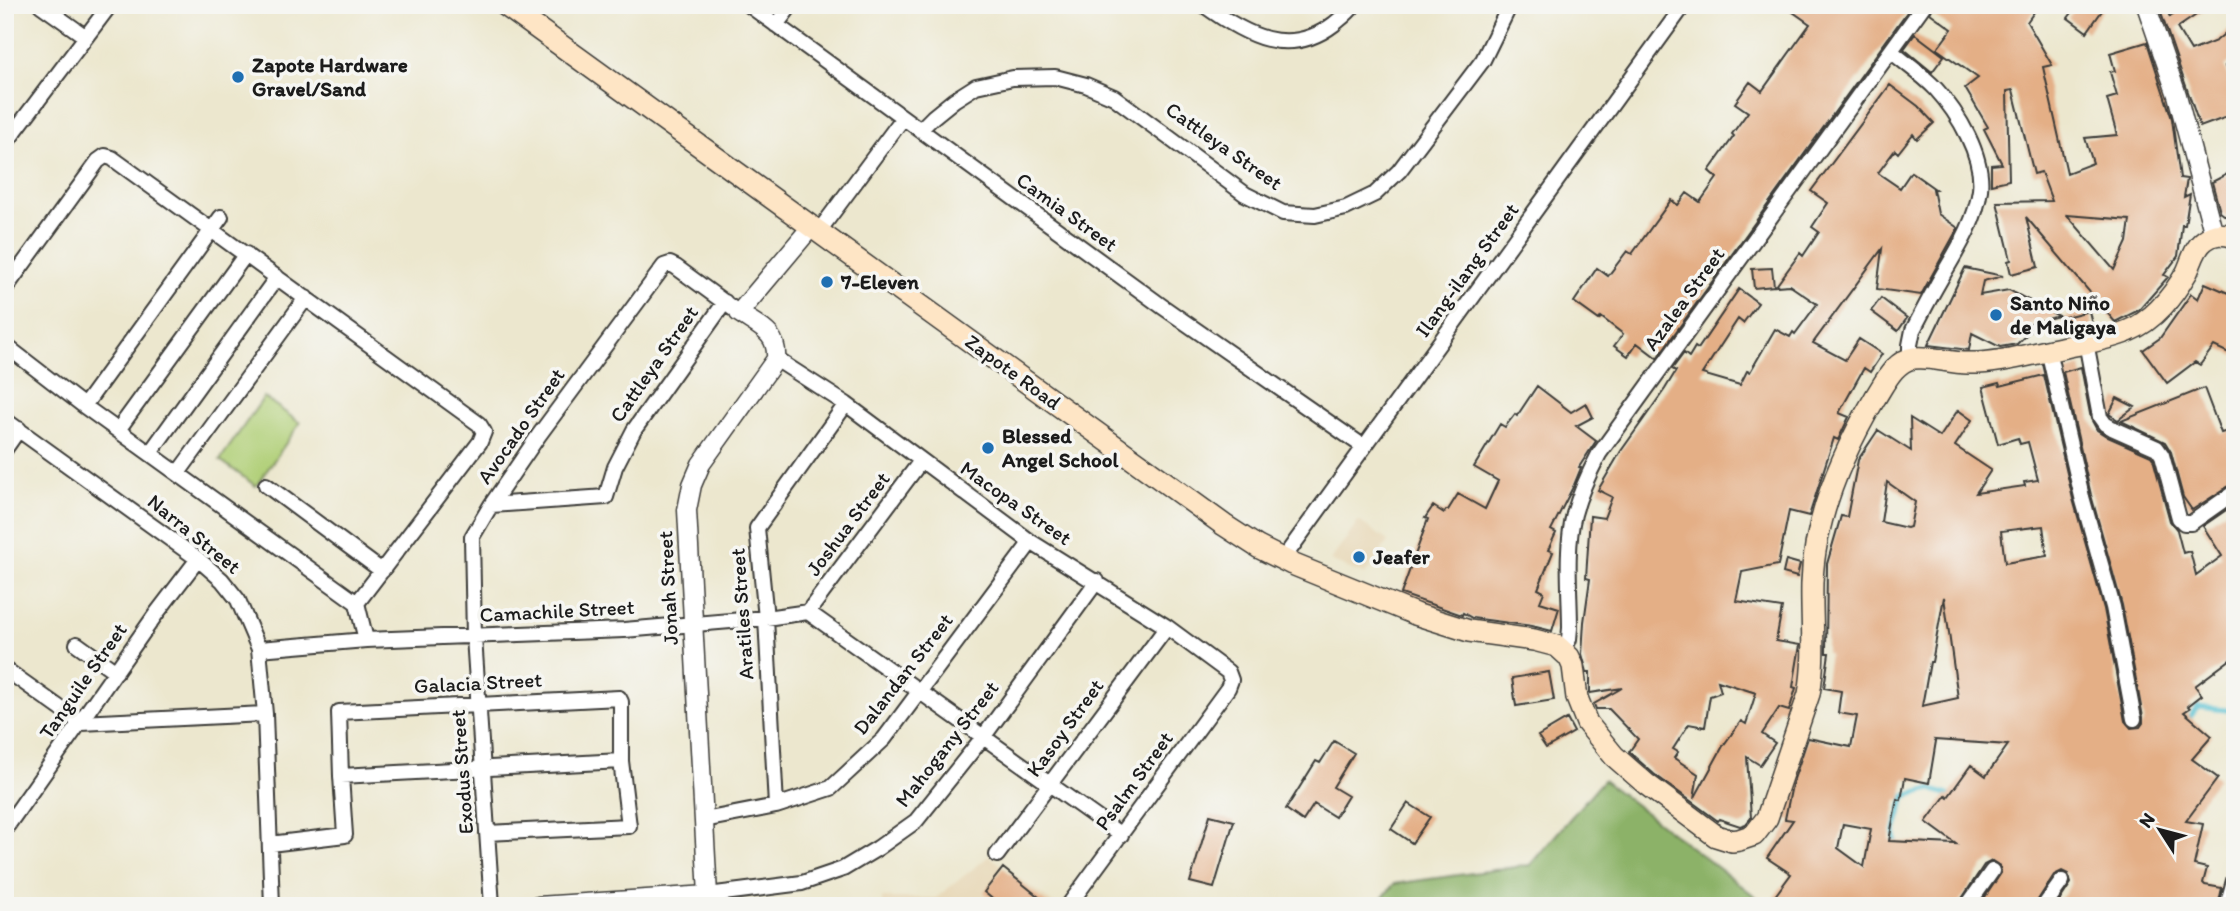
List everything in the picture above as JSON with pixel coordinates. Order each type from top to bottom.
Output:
[{"type":"main road","name":"Zapote Road","points":[[505,5],[1258,547],[1366,595],[1442,624],[1480,634],[1549,643],[1563,651]]},
{"type":"main road","points":[[1563,651],[1573,666],[1581,711],[1614,756],[1646,784],[1716,836],[1740,841],[1754,835],[1767,818],[1809,694],[1812,673],[1814,566],[1821,525],[1831,491],[1841,461],[1856,430],[1899,364],[1910,358],[1924,357],[1966,363],[1988,362],[2048,351],[2129,331],[2153,316],[2178,286],[2203,241],[2224,236]]},
{"type":"street","points":[[41,5],[86,37]]},
{"type":"street","points":[[6,142],[110,5]]},
{"type":"street","name":"Camia Street","points":[[749,5],[1163,307],[1364,447]]},
{"type":"street","points":[[776,24],[791,5]]},
{"type":"street","points":[[1204,5],[1248,32],[1278,42],[1301,41],[1321,34],[1354,5]]},
{"type":"street","name":"Cattleya Street","points":[[920,130],[954,100],[976,86],[1013,78],[1055,77],[1086,85],[1114,97],[1245,194],[1283,213],[1315,215],[1346,208],[1375,194],[1399,171],[1483,60],[1510,5]]},
{"type":"street","name":"Ilang-ilang Street","points":[[1283,559],[1684,5]]},
{"type":"street","name":"Azalea Street","points":[[1563,651],[1569,639],[1570,628],[1570,546],[1574,516],[1584,483],[1599,454],[1924,5]]},
{"type":"street","points":[[2146,5],[2224,236]]},
{"type":"street","points":[[1891,51],[1935,88],[1967,132],[1976,157],[1980,188],[1973,217],[1961,246],[1913,330],[1910,358]]},
{"type":"street","name":"Cattleya Street","points":[[491,505],[606,497],[615,467],[634,430],[732,307],[815,228],[903,118]]},
{"type":"street","points":[[5,289],[98,161],[105,156],[112,158],[480,424],[484,432],[480,442],[357,603]]},
{"type":"street","points":[[84,406],[221,217]]},
{"type":"street","points":[[118,430],[246,254]]},
{"type":"street","name":"Avocado Street","points":[[474,637],[472,537],[539,435],[664,266],[670,264],[732,307]]},
{"type":"street","points":[[150,453],[277,276]]},
{"type":"street","points":[[178,473],[306,298]]},
{"type":"street","points":[[732,307],[772,336],[777,349],[776,359]]},
{"type":"street","points":[[2086,342],[2100,417],[2105,424],[2157,448],[2162,454],[2179,518],[2184,523],[2191,523],[2235,492]]},
{"type":"street","points":[[5,345],[84,406],[357,603],[366,640]]},
{"type":"street","points":[[2048,351],[2082,497],[2113,607],[2134,719]]},
{"type":"street","name":"Macopa Street","points":[[776,359],[846,404],[1031,542],[1167,627],[1228,671],[1231,680]]},
{"type":"street","name":"Jonah Street","points":[[708,900],[687,510],[692,485],[701,464],[776,359]]},
{"type":"street","name":"Aratiles Street","points":[[776,806],[766,618],[757,528],[846,404]]},
{"type":"street","name":"Narra Street","points":[[5,420],[198,559],[222,580],[238,600],[259,649],[265,714],[272,906]]},
{"type":"street","points":[[5,449],[19,429]]},
{"type":"street","name":"Joshua Street","points":[[808,612],[921,461]]},
{"type":"street","points":[[266,485],[382,571]]},
{"type":"street","name":"Dalandan Street","points":[[704,820],[776,806],[831,788],[884,739],[1031,542]]},
{"type":"street","name":"Tanguile Street","points":[[5,828],[198,559]]},
{"type":"street","name":"Mahogany Street","points":[[708,900],[802,883],[843,869],[916,821],[984,736],[1097,581]]},
{"type":"street","points":[[808,612],[1121,835]]},
{"type":"street","name":"Camachile Street","points":[[259,649],[366,640],[474,637],[692,624],[808,612]]},
{"type":"street","name":"Kasoy Street","points":[[997,855],[1167,627]]},
{"type":"street","name":"Exodus Street","points":[[474,637],[492,906]]},
{"type":"street","points":[[77,644],[116,672]]},
{"type":"street","points":[[5,669],[80,723],[265,714]]},
{"type":"street","name":"Psalm Street","points":[[1068,906],[1199,729],[1231,680]]},
{"type":"street","name":"Galacia Street","points":[[341,776],[339,712],[479,704],[619,698],[621,761]]},
{"type":"street","points":[[270,844],[345,835],[341,776],[621,761],[629,826],[487,832]]},
{"type":"street","points":[[1967,906],[1992,872]]},
{"type":"street","points":[[2227,906],[2235,877]]},
{"type":"street","points":[[2044,906],[2062,881]]},
{"type":"street","points":[[538,906],[708,900]]},
{"type":"shaded area","points":[[1359,521],[1388,541],[1365,575],[1330,561]]},
{"type":"shaded area","points":[[989,856],[1057,906],[882,906],[882,898],[936,898]]},
{"type":"green space","points":[[264,397],[300,423],[256,486],[220,460]]},
{"type":"green space","points":[[1603,780],[1768,906],[1376,906],[1394,884],[1530,865]]},
{"type":"building","points":[[1783,5],[1912,5],[1657,358],[1637,343],[1628,356],[1614,346],[1623,334],[1601,317],[1599,320],[1574,302],[1597,268],[1608,276],[1627,251],[1632,254],[1671,200],[1678,205],[1687,193],[1700,202],[1717,178],[1709,171],[1748,112],[1735,103],[1750,82],[1762,91],[1810,24]]},
{"type":"building","points":[[1934,5],[1970,5],[1981,13],[1987,5],[2039,5],[2027,22],[2052,65],[2043,67],[2067,173],[2093,163],[2085,138],[2117,135],[2107,99],[2117,96],[2110,72],[2115,71],[2110,53],[2147,42],[2172,119],[2180,178],[2187,179],[2184,197],[2190,194],[2178,256],[2164,275],[2168,277],[2139,310],[2115,322],[2026,217],[2038,267],[2011,274],[2008,261],[2011,260],[1997,202],[2052,201],[2041,172],[2034,174],[2013,90],[2007,91],[2009,180],[1991,184],[1991,165],[2002,164],[1984,129],[1988,127],[1965,88],[1978,78],[1937,49],[1952,29],[1930,13]],"holes":[[[2067,215],[2130,220],[2127,242],[2114,270]]]},
{"type":"building","points":[[2078,5],[2106,5],[2087,32],[2068,18]]},
{"type":"building","points":[[2168,5],[2211,5],[2177,28],[2191,51],[2216,41],[2235,25],[2235,58],[2225,66],[2235,94],[2235,114],[2200,127],[2161,13],[2167,11],[2170,17],[2174,14]]},
{"type":"building","points":[[1915,34],[1944,56],[1932,72],[1904,49]]},
{"type":"building","points":[[1890,85],[1918,106],[1934,123],[1917,139],[1913,134],[1898,153],[1895,150],[1878,173],[1900,188],[1911,172],[1935,189],[1938,214],[1958,228],[1921,295],[1877,289],[1882,249],[1813,343],[1845,360],[1859,339],[1882,354],[1870,372],[1864,368],[1839,413],[1849,417],[1838,440],[1834,438],[1809,516],[1789,511],[1778,565],[1742,572],[1736,601],[1782,608],[1776,641],[1800,645],[1793,687],[1796,688],[1789,711],[1779,708],[1762,734],[1775,743],[1760,765],[1747,757],[1751,818],[1740,826],[1719,819],[1718,821],[1654,774],[1629,752],[1638,739],[1609,709],[1596,709],[1594,704],[1622,688],[1590,693],[1590,672],[1587,672],[1582,654],[1590,579],[1586,578],[1590,516],[1604,518],[1612,497],[1598,490],[1621,451],[1676,371],[1672,369],[1684,353],[1689,357],[1695,347],[1698,349],[1739,289],[1758,303],[1743,323],[1738,319],[1702,374],[1740,385],[1775,329],[1790,337],[1817,304],[1789,285],[1776,286],[1800,253],[1803,256],[1819,232],[1812,227],[1828,203],[1811,191]],"holes":[[[1718,681],[1756,693],[1746,724],[1741,721],[1723,746],[1694,799],[1698,774],[1674,758],[1678,752],[1673,749],[1689,724],[1705,727],[1710,696],[1721,692]]]},
{"type":"building","points":[[2235,170],[2235,223],[2220,212],[2212,182]]},
{"type":"building","points":[[1772,268],[1774,286],[1754,288],[1752,269]]},
{"type":"building","points":[[1965,268],[2003,276],[1983,281],[1980,295],[2009,290],[2059,316],[2031,323],[2029,332],[2017,344],[2000,347],[1972,333],[1969,350],[1928,345]]},
{"type":"building","points":[[2205,283],[2235,296],[2235,356],[2214,346],[2200,365],[2195,362],[2167,383],[2143,350],[2160,338],[2191,294],[2198,299]]},
{"type":"building","points":[[1881,298],[1907,318],[1898,331],[1871,311]]},
{"type":"building","points":[[2089,311],[2093,328],[2069,333],[2065,317]]},
{"type":"building","points":[[2081,367],[2091,419],[2097,430],[2153,459],[2170,521],[2177,530],[2183,553],[2190,551],[2196,575],[2222,556],[2203,526],[2235,504],[2235,656],[2195,686],[2202,695],[2184,712],[2212,736],[2192,759],[2218,778],[2186,821],[2203,824],[2194,865],[2207,868],[2203,883],[2205,885],[2222,888],[2218,906],[2056,906],[2071,883],[2068,874],[2062,871],[2054,875],[2034,906],[1979,906],[2001,873],[2000,866],[1992,861],[1984,865],[1957,906],[1780,906],[1772,900],[1791,874],[1767,858],[1793,820],[1785,819],[1792,785],[1808,738],[1851,747],[1857,716],[1838,713],[1841,691],[1824,688],[1829,653],[1826,653],[1827,564],[1841,516],[1847,517],[1858,460],[1878,430],[1911,451],[1910,418],[1940,437],[1958,410],[1972,420],[1955,446],[1991,470],[1976,493],[2025,486],[2024,482],[2038,480],[2028,442],[2020,444],[2018,438],[1998,444],[1983,387],[1999,383],[2000,386],[2044,375],[2073,499],[2104,609],[2125,721],[2131,728],[2140,727],[2143,723],[2122,605],[2091,495],[2063,372]],"holes":[[[1887,482],[1915,502],[1910,527],[1881,522]],[[2043,526],[2047,556],[2005,563],[2001,531]],[[1944,597],[1958,698],[1922,706]],[[1935,740],[2008,745],[1986,776],[1971,765],[1926,822],[1956,844],[1889,841],[1897,799],[1901,800],[1905,778],[1929,783]],[[1843,824],[1871,829],[1864,867],[1838,848]]]},
{"type":"building","points":[[1537,386],[1571,412],[1586,403],[1593,417],[1576,426],[1596,441],[1579,467],[1581,468],[1574,485],[1551,530],[1556,533],[1548,550],[1553,552],[1538,589],[1544,592],[1540,602],[1559,608],[1552,631],[1472,618],[1401,594],[1428,519],[1425,518],[1433,506],[1444,513],[1458,494],[1485,509],[1498,481],[1474,467],[1500,424],[1505,427],[1515,414],[1517,416]]},
{"type":"building","points":[[2204,388],[2221,433],[2235,429],[2235,482],[2192,510],[2183,497],[2171,452],[2165,442],[2121,421]]},
{"type":"building","points":[[2117,398],[2135,407],[2118,420],[2109,414]]},
{"type":"building","points":[[1786,560],[1800,564],[1797,577],[1783,573]]},
{"type":"building","points":[[1549,672],[1554,700],[1516,706],[1512,678]]},
{"type":"building","points":[[1567,719],[1574,732],[1546,748],[1538,736]]},
{"type":"building","points":[[1334,741],[1354,753],[1333,787],[1348,796],[1335,817],[1314,804],[1303,821],[1286,809],[1316,761],[1320,763]]},
{"type":"building","points":[[1408,803],[1430,817],[1412,843],[1391,829]]},
{"type":"building","points":[[1210,815],[1234,821],[1214,888],[1190,882]]},
{"type":"building","points":[[1003,868],[1050,906],[1001,906],[984,892]]},
{"type":"waterway","points":[[2186,722],[2198,707],[2235,711]]},
{"type":"waterway","points":[[1896,846],[1895,831],[1905,796],[1931,789],[1954,797]]},
{"type":"place","name":"Zapote Hardware Gravel/Sand","points":[[238,77]]},
{"type":"place","name":"7-Eleven","points":[[827,282]]},
{"type":"place","name":"Santo Niño de Maligaya","points":[[1996,315]]},
{"type":"place","name":"Blessed Angel School","points":[[988,448]]},
{"type":"place","name":"Jeafer","points":[[1359,557]]}]
